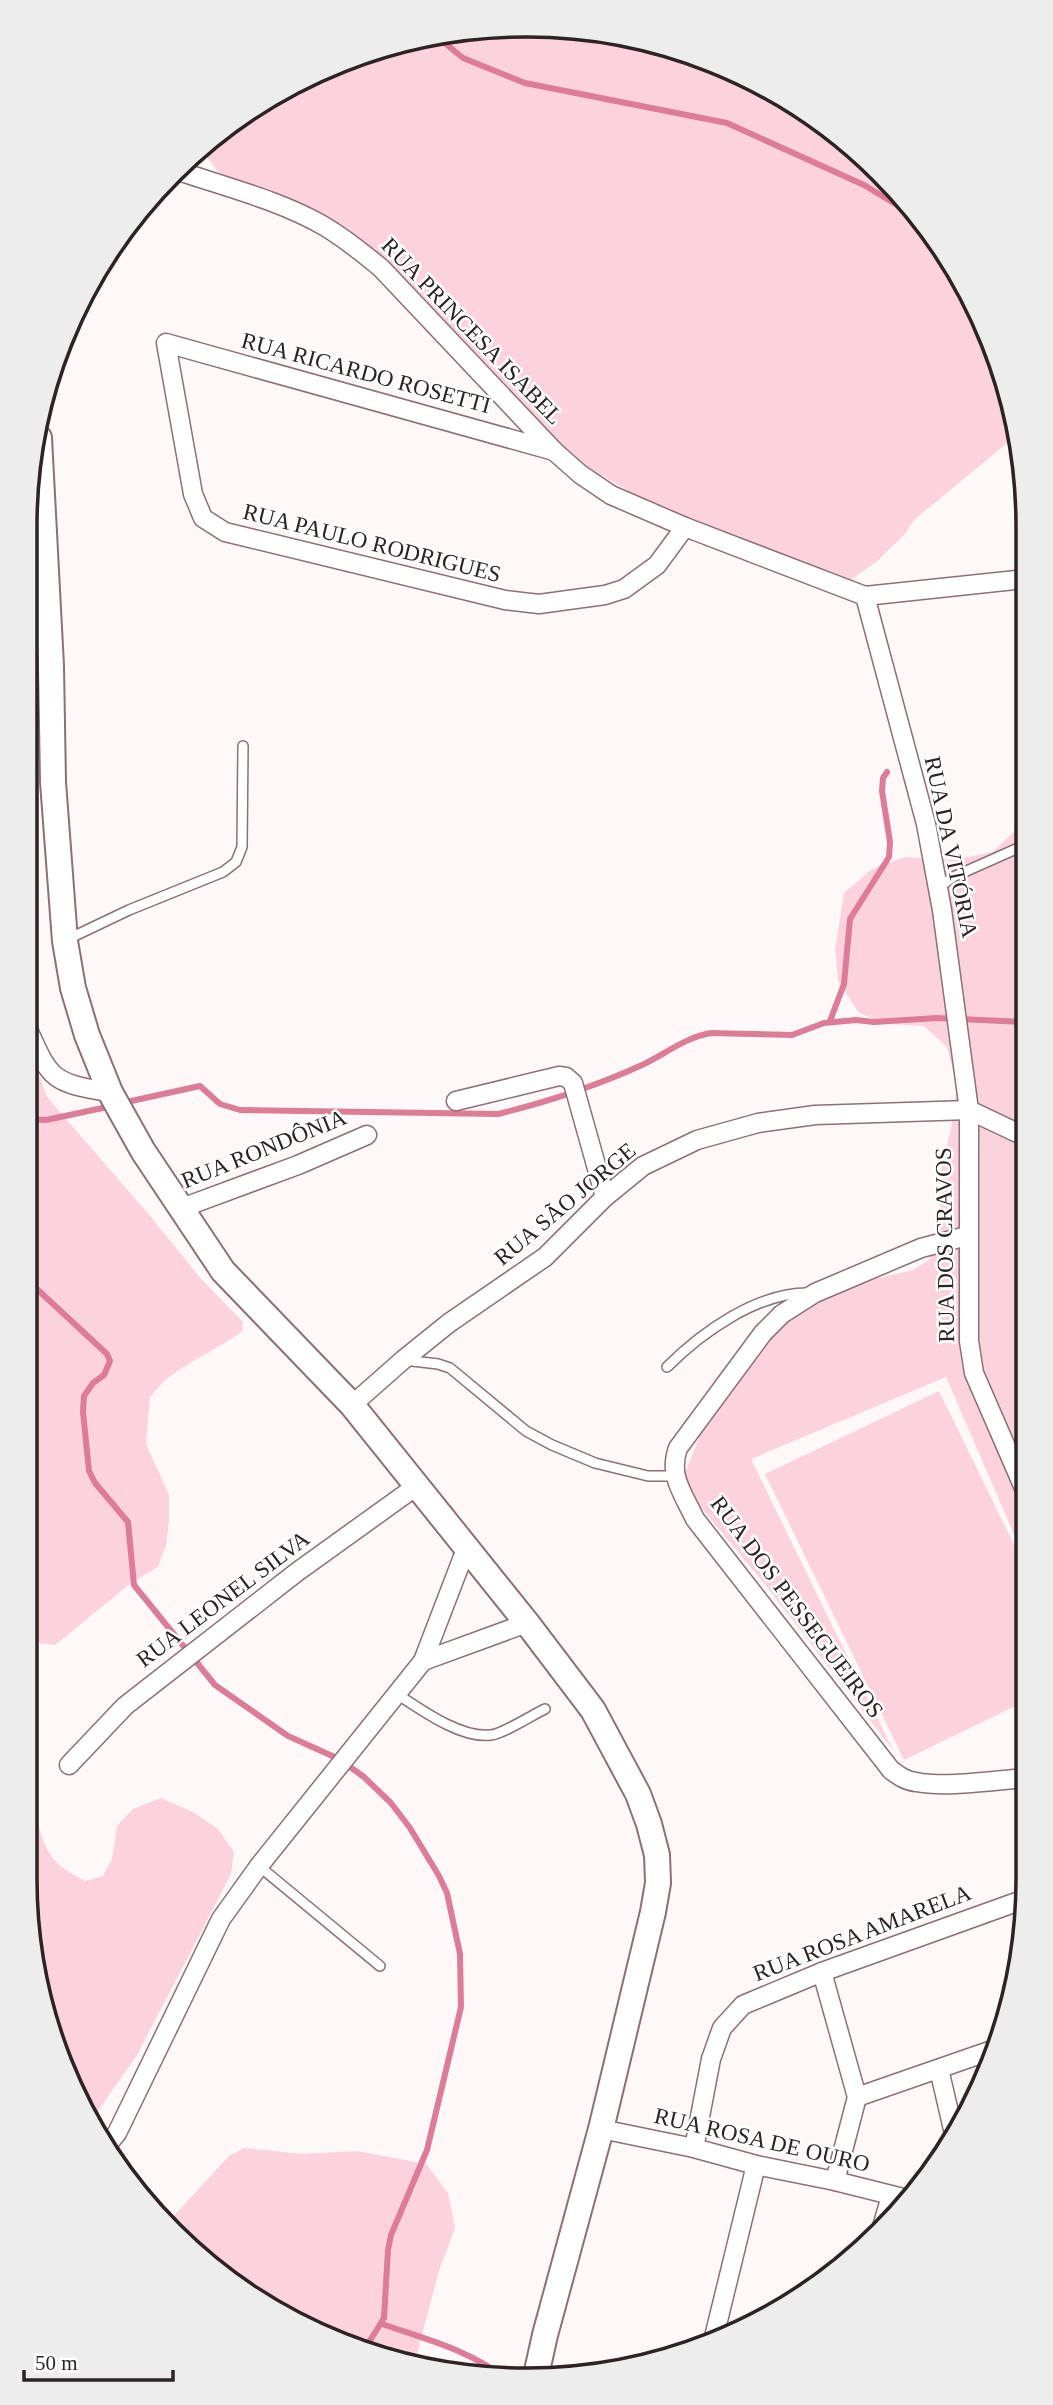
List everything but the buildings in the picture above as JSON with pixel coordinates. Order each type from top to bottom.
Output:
[{"type":"main road","points":[[41,468],[51,666],[53,782],[65,941],[73,988],[86,1035],[110,1092],[179,1209],[223,1271],[352,1405],[418,1485],[593,1710],[638,1794],[657,1855],[658,1883],[653,1912],[601,2129],[538,2368]]},
{"type":"street","name":"RUA PRINCESA ISABEL","points":[[187,174],[279,205],[323,225],[354,246],[381,268],[554,451],[580,474],[611,495],[685,527],[865,596]]},
{"type":"street","name":"RUA RICARDO ROSETTI","points":[[166,343],[554,451]]},
{"type":"street","name":"RUA PAULO RODRIGUES","points":[[166,343],[193,494],[203,518],[226,532],[505,600],[539,604],[605,595],[624,589],[657,565],[685,527]]},
{"type":"street","points":[[865,596],[1016,580]]},
{"type":"street","name":"RUA DA VITÓRIA","points":[[865,596],[926,824],[938,888],[969,1110]]},
{"type":"street","points":[[37,1050],[45,1067],[57,1078],[75,1087],[110,1092]]},
{"type":"street","points":[[456,1101],[559,1076],[566,1077],[573,1083],[605,1197]]},
{"type":"street","points":[[969,1110],[1016,1132]]},
{"type":"street","name":"RUA SÃO JORGE","points":[[352,1405],[449,1323],[545,1257],[605,1197],[643,1166],[697,1140],[758,1124],[815,1115],[969,1110]]},
{"type":"street","name":"RUA DOS CRAVOS","points":[[969,1110],[969,1341],[974,1373],[1016,1470]]},
{"type":"street","name":"RUA RONDÔNIA","points":[[179,1209],[298,1165],[367,1135]]},
{"type":"street","points":[[674,1476],[673,1462],[678,1448],[763,1333],[782,1314],[815,1293],[921,1248],[967,1236]]},
{"type":"street","name":"RUA DOS PESSEGUEIROS","points":[[674,1476],[695,1519],[891,1770],[902,1778],[934,1784],[1016,1779]]},
{"type":"street","name":"RUA LEONEL SILVA","points":[[69,1765],[125,1706],[297,1572],[418,1485]]},
{"type":"street","points":[[112,2139],[221,1919],[259,1866],[423,1661],[466,1549]]},
{"type":"street","points":[[423,1661],[527,1623]]},
{"type":"street","name":"RUA ROSA AMARELA","points":[[694,2148],[711,2059],[722,2028],[743,2005],[822,1972],[1015,1903]]},
{"type":"street","points":[[822,1972],[857,2097],[835,2181]]},
{"type":"street","points":[[857,2097],[984,2053]]},
{"type":"street","points":[[939,2069],[951,2122]]},
{"type":"street","name":"RUA ROSA DE OURO","points":[[601,2129],[694,2148],[898,2197]]},
{"type":"street","points":[[716,2330],[756,2165]]},
{"type":"street","points":[[887,2210],[891,2196]]},
{"type":"lane","points":[[65,941],[129,910],[223,872],[236,862],[242,847],[243,746]]},
{"type":"lane","points":[[938,888],[953,877],[1016,849]]},
{"type":"lane","points":[[667,1367],[695,1341],[729,1318],[797,1293],[815,1293]]},
{"type":"lane","points":[[402,1360],[450,1368],[526,1431],[552,1445],[595,1463],[648,1476],[674,1476]]},
{"type":"lane","points":[[397,1694],[458,1730],[474,1734],[492,1735],[545,1709]]},
{"type":"lane","points":[[259,1866],[380,1966]]},
{"type":"shaded area","points":[[494,38],[559,38],[622,46],[684,63],[743,87],[799,119],[849,158],[895,204],[934,254],[966,310],[990,369],[1009,442],[915,519],[904,535],[876,562],[852,579],[820,578],[659,509],[586,466],[555,439],[381,257],[344,226],[222,177],[207,157],[254,119],[310,87],[369,63],[431,46]]},
{"type":"shaded area","points":[[1016,830],[1016,1539],[946,1377],[751,1459],[893,1750],[767,1587],[690,1494],[685,1473],[701,1433],[725,1393],[774,1334],[803,1308],[865,1281],[913,1270],[929,1260],[939,1220],[942,1167],[957,1086],[947,1047],[924,1026],[888,1024],[859,1013],[838,981],[835,950],[844,893],[872,869],[905,857],[953,860],[992,852]]},
{"type":"shaded area","points":[[37,1070],[47,1097],[201,1279],[243,1322],[242,1331],[236,1336],[180,1369],[164,1381],[150,1397],[146,1444],[169,1495],[166,1545],[158,1567],[131,1583],[55,1645],[37,1643]]},
{"type":"shaded area","points":[[939,1391],[1016,1548],[1016,1706],[904,1760],[765,1474]]},
{"type":"shaded area","points":[[161,1798],[193,1812],[218,1829],[234,1852],[231,1874],[137,2055],[97,2113],[63,2036],[46,1974],[38,1911],[37,1814],[40,1830],[51,1856],[61,1866],[85,1881],[103,1876],[112,1859],[117,1826],[133,1809]]},
{"type":"shaded area","points":[[244,2148],[303,2154],[357,2151],[426,2164],[448,2193],[455,2228],[439,2271],[416,2356],[339,2331],[282,2303],[228,2267],[180,2225],[173,2217],[230,2155]]},
{"type":"waterway","points":[[446,44],[463,58],[525,83],[727,123],[864,185],[895,204]]},
{"type":"waterway","points":[[830,1021],[844,984],[850,919],[889,857],[890,842],[882,791],[883,778],[887,772]]},
{"type":"waterway","points":[[122,1103],[200,1086],[220,1104],[240,1110],[498,1114],[607,1080],[684,1042],[711,1033],[792,1035],[824,1023],[856,1020],[874,1022],[937,1018],[1016,1022]]},
{"type":"waterway","points":[[37,1120],[112,1106]]},
{"type":"waterway","points":[[37,1289],[107,1354],[110,1361],[104,1375],[93,1383],[84,1396],[89,1471],[95,1483],[128,1522],[134,1585],[215,1685],[288,1736],[339,1759],[364,1777],[391,1803],[410,1828],[447,1893],[460,1954],[461,2007],[427,2150],[391,2235],[384,2318],[369,2342]]},
{"type":"waterway","points":[[382,2324],[431,2340],[488,2366]]}]
